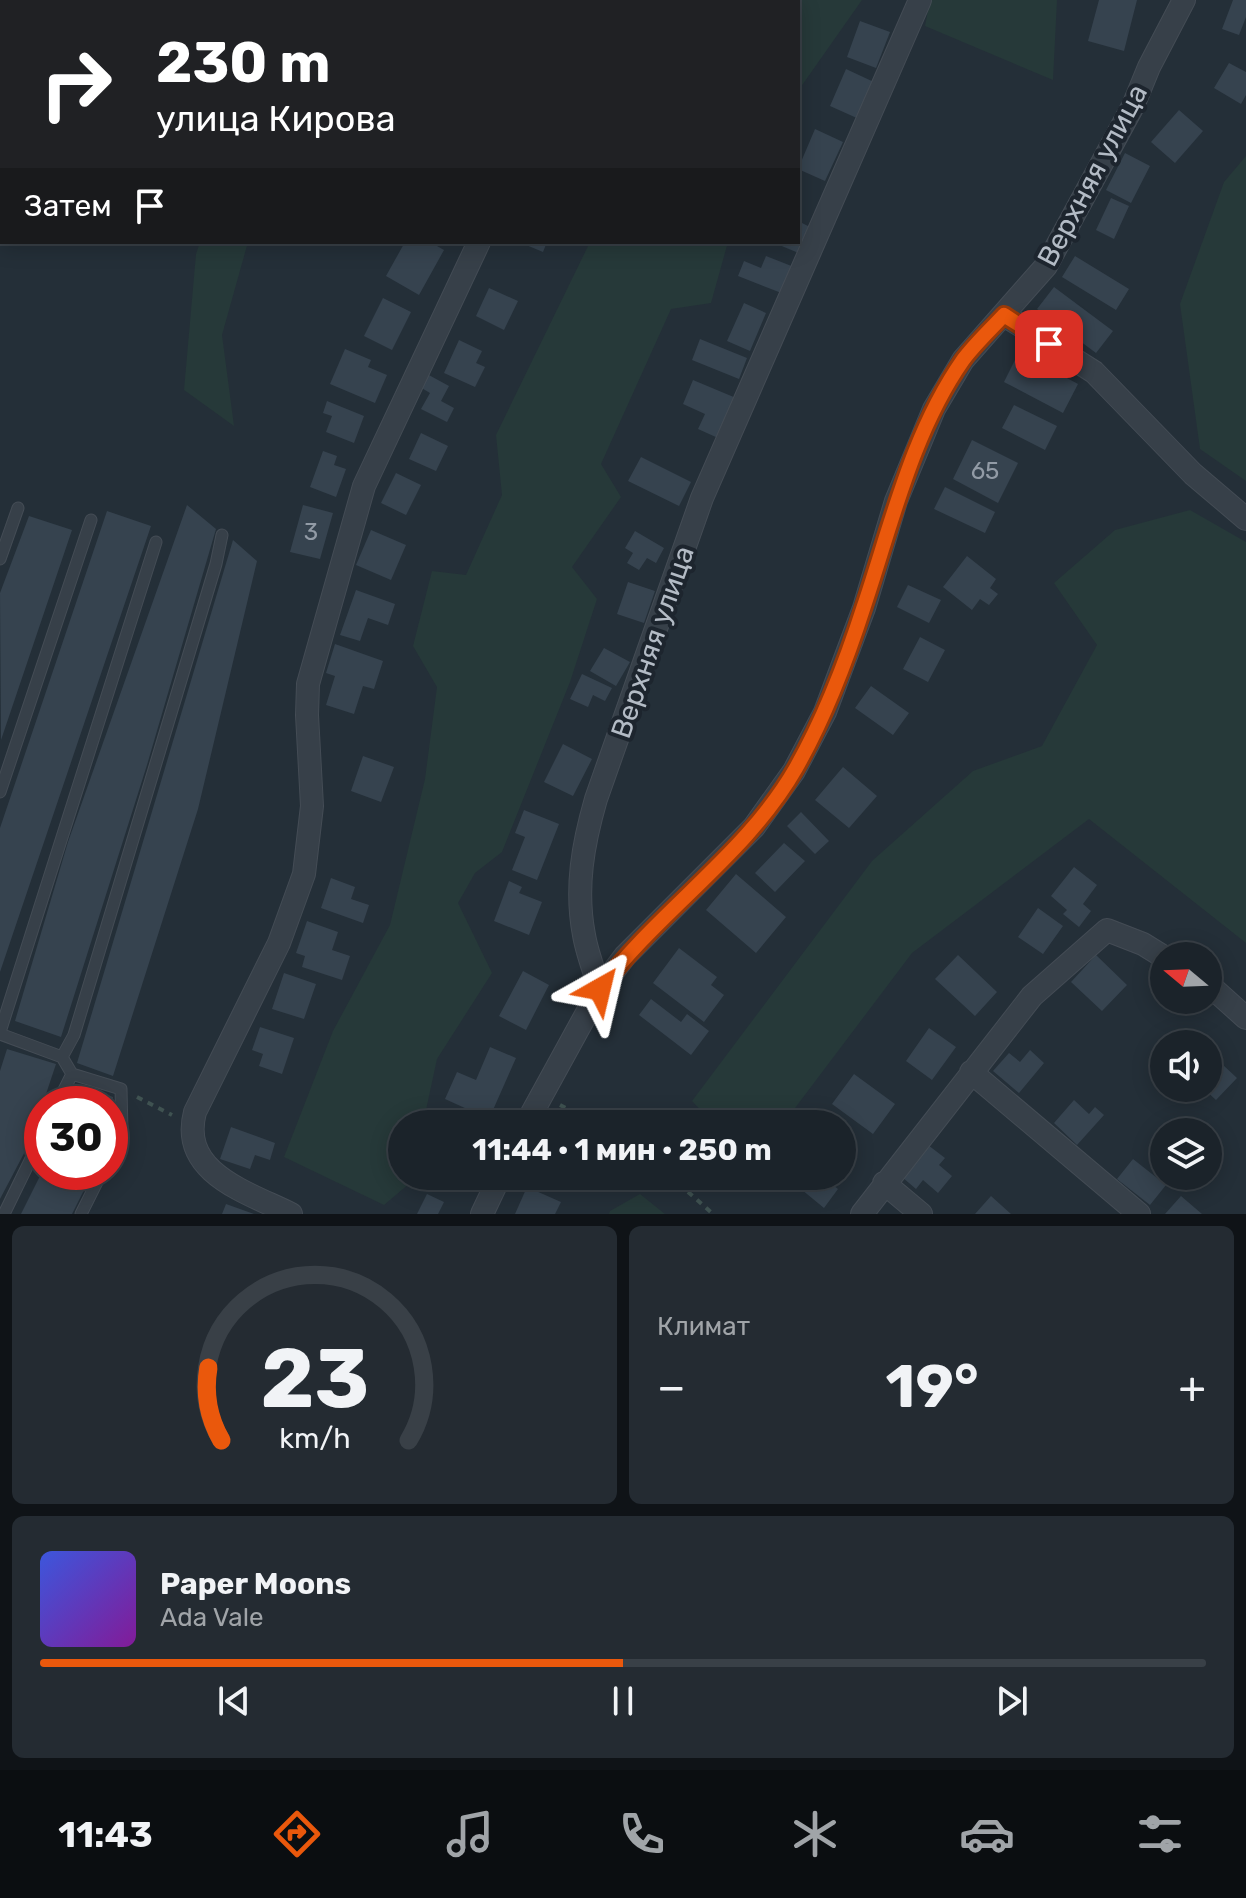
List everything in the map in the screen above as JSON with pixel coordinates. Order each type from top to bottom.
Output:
[{"type":"street","name":"Верхняя улица","points":[[600,989],[584,936],[580,904],[580,872],[596,799],[702,498],[920,0]]},
{"type":"street","name":"Верхняя улица","points":[[533,1110],[600,989],[625,956],[754,827],[794,771],[825,712],[864,608],[896,501],[934,409],[963,360],[1046,266],[1133,106],[1149,67],[1184,0]]},
{"type":"street","points":[[291,1214],[218,1177],[199,1158],[192,1141],[191,1125],[279,943],[304,874],[312,806],[308,684],[364,486],[478,244]]},
{"type":"street","points":[[1004,315],[1094,372],[1193,474],[1246,519]]},
{"type":"street","points":[[862,1214],[1032,996],[1107,930],[1150,948]]},
{"type":"street","points":[[1222,997],[1246,1018]]},
{"type":"street","points":[[971,1072],[1139,1214]]},
{"type":"street","points":[[884,1183],[921,1214]]},
{"type":"street","points":[[482,1214],[493,1190]]},
{"type":"lane","points":[[0,559],[18,508]]},
{"type":"lane","points":[[0,792],[91,520]]},
{"type":"lane","points":[[62,1057],[74,1035],[222,535]]},
{"type":"lane","points":[[111,1086],[72,1074],[62,1057],[0,1033],[156,542]]},
{"type":"lane","points":[[66,1086],[72,1074]]},
{"type":"lane","points":[[4,1214],[24,1173]]},
{"type":"lane","points":[[81,1214],[93,1190]]},
{"type":"path","points":[[128,1093],[191,1125]]},
{"type":"path","points":[[540,1094],[569,1110]]},
{"type":"path","points":[[686,1190],[713,1214]]},
{"type":"shaded area","points":[[800,0],[862,0],[800,88]]},
{"type":"shaded area","points":[[930,0],[1057,0],[1053,80],[925,26]]},
{"type":"shaded area","points":[[1246,156],[1246,481],[1200,449],[1180,304],[1224,182]]},
{"type":"shaded area","points":[[199,244],[247,244],[222,335],[234,426],[184,390]]},
{"type":"shaded area","points":[[589,244],[727,244],[711,303],[671,309],[601,464],[621,497],[572,567],[597,599],[570,682],[502,852],[475,873],[458,903],[492,973],[437,1059],[426,1110],[388,1110],[388,1190],[402,1190],[384,1205],[284,1157],[333,1031],[390,925],[425,779],[437,687],[413,646],[432,571],[466,575],[502,495],[496,435]]},
{"type":"shaded area","points":[[1190,510],[1246,542],[1246,943],[1089,819],[912,953],[794,1110],[701,1110],[692,1101],[872,861],[973,771],[1042,746],[1097,645],[1054,583],[1115,530]]},
{"type":"shaded area","points":[[640,1194],[665,1214],[609,1214],[610,1211]]},
{"type":"building","points":[[1099,0],[1137,0],[1124,51],[1088,41]]},
{"type":"building","points":[[1233,0],[1246,0],[1246,17],[1239,35],[1222,29]]},
{"type":"building","points":[[860,21],[890,32],[876,68],[847,57]]},
{"type":"building","points":[[1229,63],[1246,72],[1246,95],[1241,104],[1214,88]]},
{"type":"building","points":[[846,69],[876,83],[859,119],[830,106]]},
{"type":"building","points":[[1179,110],[1203,131],[1175,163],[1151,142]]},
{"type":"building","points":[[815,129],[843,142],[825,181],[800,170]]},
{"type":"building","points":[[1125,153],[1150,166],[1131,203],[1106,190]]},
{"type":"building","points":[[1111,198],[1129,206],[1114,239],[1096,230]]},
{"type":"building","points":[[800,222],[812,228],[801,254],[777,244],[800,244]]},
{"type":"building","points":[[404,244],[434,244],[444,250],[419,295],[386,276]]},
{"type":"building","points":[[524,244],[546,244],[543,252]]},
{"type":"building","points":[[766,256],[794,267],[784,294],[738,276],[744,261],[761,268]]},
{"type":"building","points":[[1075,256],[1129,289],[1116,310],[1062,277]]},
{"type":"building","points":[[1054,287],[1113,331],[1096,353],[1037,309]]},
{"type":"building","points":[[489,288],[518,301],[504,330],[476,316]]},
{"type":"building","points":[[383,298],[411,312],[392,350],[364,336]]},
{"type":"building","points":[[744,303],[766,313],[750,351],[727,341]]},
{"type":"building","points":[[700,339],[747,358],[739,379],[692,360]]},
{"type":"building","points":[[459,340],[482,351],[476,363],[485,367],[475,387],[444,373]]},
{"type":"building","points":[[345,349],[371,360],[368,367],[387,375],[375,403],[330,384]]},
{"type":"building","points":[[1019,352],[1078,384],[1063,413],[1004,382]]},
{"type":"building","points":[[427,374],[449,386],[441,401],[454,408],[447,422],[421,409],[430,393],[420,387]]},
{"type":"building","points":[[693,380],[736,398],[718,438],[698,429],[705,414],[683,404]]},
{"type":"building","points":[[327,401],[364,416],[354,443],[326,432],[332,416],[323,413]]},
{"type":"building","points":[[1014,405],[1057,426],[1045,450],[1002,428]]},
{"type":"building","points":[[421,433],[448,446],[436,471],[409,459]]},
{"type":"building","points":[[972,440],[1018,463],[998,503],[953,479]]},
{"type":"building","points":[[323,451],[337,456],[334,465],[346,469],[336,497],[310,487]]},
{"type":"building","points":[[641,457],[691,482],[679,506],[628,481]]},
{"type":"building","points":[[396,473],[421,485],[406,515],[381,503]]},
{"type":"building","points":[[945,487],[995,512],[985,533],[934,509]]},
{"type":"building","points":[[187,505],[216,529],[147,765],[61,1037],[15,1021],[68,842]]},
{"type":"building","points":[[303,505],[333,513],[320,559],[290,552]]},
{"type":"building","points":[[107,511],[151,526],[0,972],[0,828]]},
{"type":"building","points":[[29,516],[72,530],[1,740],[0,593]]},
{"type":"building","points":[[371,530],[406,545],[391,580],[356,565]]},
{"type":"building","points":[[635,531],[664,548],[656,563],[647,558],[639,570],[627,563],[633,553],[625,548]]},
{"type":"building","points":[[233,540],[257,561],[198,809],[113,1076],[77,1063]]},
{"type":"building","points":[[967,556],[996,579],[990,588],[998,594],[989,605],[980,599],[972,610],[943,587]]},
{"type":"building","points":[[628,582],[655,591],[644,623],[617,614]]},
{"type":"building","points":[[908,585],[941,600],[929,623],[897,607]]},
{"type":"building","points":[[356,590],[395,604],[388,625],[368,618],[360,641],[340,635]]},
{"type":"building","points":[[920,637],[945,650],[928,682],[903,669]]},
{"type":"building","points":[[335,644],[383,661],[374,689],[363,686],[354,714],[326,705],[335,676],[326,673]]},
{"type":"building","points":[[604,648],[630,662],[616,686],[590,671]]},
{"type":"building","points":[[582,674],[612,688],[605,701],[593,695],[588,707],[570,699]]},
{"type":"building","points":[[871,686],[909,713],[893,735],[855,708]]},
{"type":"building","points":[[563,744],[592,759],[573,796],[544,782]]},
{"type":"building","points":[[363,756],[394,767],[381,802],[351,791]]},
{"type":"building","points":[[843,767],[877,796],[849,828],[815,800]]},
{"type":"building","points":[[524,810],[559,824],[537,880],[512,870],[525,837],[515,833]]},
{"type":"building","points":[[801,812],[829,841],[815,854],[787,826]]},
{"type":"building","points":[[784,843],[805,861],[775,892],[755,873]]},
{"type":"building","points":[[1074,867],[1097,885],[1083,904],[1091,911],[1079,927],[1063,914],[1067,910],[1051,896]]},
{"type":"building","points":[[736,874],[786,917],[756,953],[706,910]]},
{"type":"building","points":[[331,878],[355,887],[351,899],[369,905],[363,923],[321,908]]},
{"type":"building","points":[[509,881],[522,887],[519,893],[542,902],[529,935],[494,921]]},
{"type":"building","points":[[1038,908],[1063,926],[1043,954],[1018,937]]},
{"type":"building","points":[[307,921],[338,932],[332,950],[350,956],[342,980],[302,967],[305,956],[296,953]]},
{"type":"building","points":[[679,948],[717,977],[711,985],[724,995],[704,1022],[653,983]]},
{"type":"building","points":[[958,955],[997,992],[975,1016],[935,979]]},
{"type":"building","points":[[1096,955],[1127,985],[1102,1011],[1071,982]]},
{"type":"building","points":[[523,971],[549,985],[526,1030],[499,1016]]},
{"type":"building","points":[[284,973],[316,984],[304,1019],[272,1009]]},
{"type":"building","points":[[651,999],[681,1022],[687,1014],[709,1031],[691,1055],[639,1015]]},
{"type":"building","points":[[260,1027],[294,1038],[282,1074],[259,1066],[263,1054],[252,1050]]},
{"type":"building","points":[[929,1028],[956,1047],[932,1080],[906,1061]]},
{"type":"building","points":[[490,1047],[516,1058],[493,1110],[469,1110],[445,1099],[457,1072],[476,1080]]},
{"type":"building","points":[[7,1049],[56,1064],[49,1086],[24,1086],[24,1153],[0,1199],[0,1071]]},
{"type":"building","points":[[1030,1050],[1044,1063],[1019,1093],[993,1071],[1009,1053],[1020,1062]]},
{"type":"building","points":[[1222,1064],[1237,1078],[1222,1094]]},
{"type":"building","points":[[854,1074],[895,1104],[873,1134],[856,1122],[856,1110],[840,1110],[832,1104]]},
{"type":"building","points":[[1074,1100],[1089,1114],[1095,1107],[1104,1115],[1077,1145],[1054,1123]]},
{"type":"building","points":[[231,1127],[275,1143],[270,1160],[255,1155],[250,1169],[220,1159]]},
{"type":"building","points":[[928,1145],[945,1158],[939,1165],[952,1176],[938,1193],[923,1180],[916,1189],[902,1177]]},
{"type":"building","points":[[1133,1159],[1150,1172],[1150,1190],[1162,1190],[1150,1205],[1117,1179]]},
{"type":"building","points":[[33,1190],[84,1190],[72,1214],[21,1214]]},
{"type":"building","points":[[526,1190],[534,1190],[561,1202],[555,1214],[515,1214]]},
{"type":"building","points":[[802,1190],[837,1190],[824,1208]]},
{"type":"building","points":[[427,1194],[444,1202],[438,1214],[417,1214]]},
{"type":"building","points":[[991,1196],[1011,1214],[975,1214]]},
{"type":"building","points":[[1181,1196],[1202,1214],[1165,1214]]},
{"type":"building","points":[[226,1204],[254,1214],[222,1214]]},
{"type":"route","points":[[600,989],[625,956],[754,827],[794,771],[825,712],[864,608],[896,501],[934,409],[963,360],[1004,315],[1049,344]]}]
